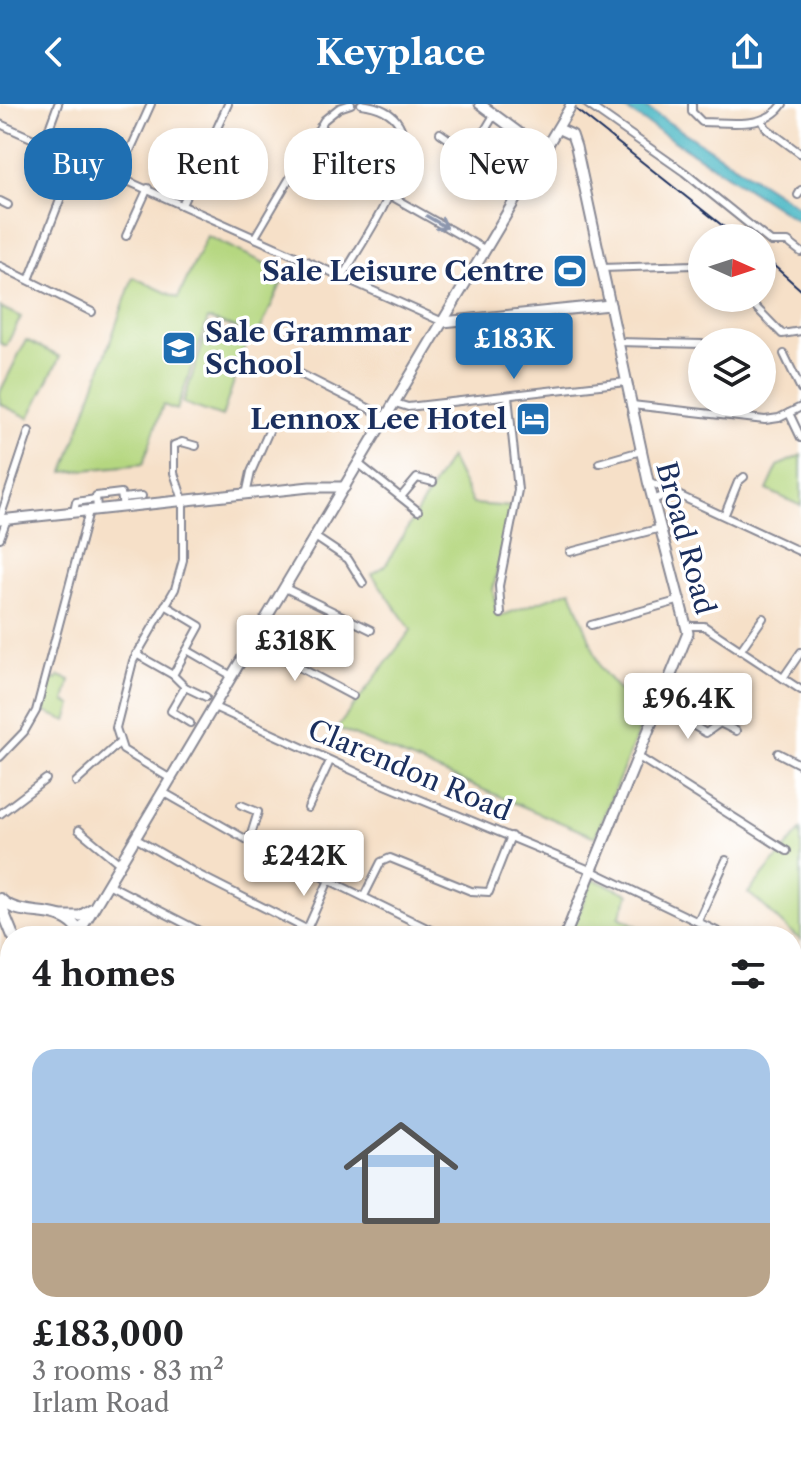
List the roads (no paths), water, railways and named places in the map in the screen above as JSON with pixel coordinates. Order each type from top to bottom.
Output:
[{"type":"main road","points":[[0,901],[27,912],[61,916],[75,926]]},
{"type":"main road","points":[[0,901],[9,926]]},
{"type":"main road","points":[[15,926],[16,920],[27,912]]},
{"type":"street","points":[[49,128],[58,104]]},
{"type":"street","points":[[132,146],[151,104]]},
{"type":"street","points":[[182,205],[228,104]]},
{"type":"street","points":[[255,237],[324,120],[339,108],[351,104]]},
{"type":"street","points":[[361,104],[388,114],[398,128]]},
{"type":"street","points":[[388,114],[394,104]]},
{"type":"street","points":[[480,104],[512,128]]},
{"type":"street","points":[[587,104],[684,172],[771,242],[788,242],[801,252]]},
{"type":"street","points":[[692,104],[693,114],[702,122],[762,120],[783,104]]},
{"type":"street","points":[[557,132],[570,107]]},
{"type":"street","name":"Broad Road","points":[[569,926],[658,705],[684,649],[688,626],[641,451],[572,135],[570,107]]},
{"type":"street","points":[[486,128],[494,115]]},
{"type":"street","points":[[762,120],[773,134],[801,154]]},
{"type":"street","points":[[0,124],[24,134]]},
{"type":"street","points":[[559,129],[572,135]]},
{"type":"street","points":[[126,236],[148,188],[132,181]]},
{"type":"street","points":[[29,280],[60,200]]},
{"type":"street","points":[[172,200],[443,322],[610,305]]},
{"type":"street","points":[[343,276],[386,200]]},
{"type":"street","points":[[391,200],[486,250]]},
{"type":"street","points":[[82,926],[516,200]]},
{"type":"street","points":[[0,201],[8,205]]},
{"type":"street","points":[[602,268],[688,265]]},
{"type":"street","points":[[0,266],[92,312]]},
{"type":"street","points":[[761,312],[782,334],[801,331]]},
{"type":"street","points":[[618,342],[688,344]]},
{"type":"street","points":[[784,354],[801,389]]},
{"type":"street","points":[[279,363],[387,417]]},
{"type":"street","points":[[395,403],[408,407],[626,382]]},
{"type":"street","points":[[501,614],[499,586],[516,516],[518,490],[508,396]]},
{"type":"street","points":[[632,405],[765,420],[801,407]]},
{"type":"street","points":[[789,413],[801,438]]},
{"type":"street","points":[[0,538],[2,519],[29,431]]},
{"type":"street","points":[[246,495],[251,472],[269,431]]},
{"type":"street","points":[[171,779],[129,755],[118,744],[116,728],[136,654],[175,589],[183,560],[183,500],[174,473],[174,445],[182,442],[196,446]]},
{"type":"street","points":[[599,463],[641,451]]},
{"type":"street","points":[[359,464],[418,511]]},
{"type":"street","points":[[725,514],[741,480],[728,477]]},
{"type":"street","points":[[401,497],[417,478],[433,482]]},
{"type":"street","points":[[648,481],[725,514],[801,552]]},
{"type":"street","points":[[2,519],[74,512],[139,500],[183,500],[310,487],[345,487]]},
{"type":"street","points":[[653,500],[675,491]]},
{"type":"street","points":[[0,757],[24,732],[36,711],[97,494],[118,492],[122,503]]},
{"type":"street","points":[[570,552],[661,528]]},
{"type":"street","points":[[315,537],[348,559],[363,583]]},
{"type":"street","points":[[285,588],[371,630]]},
{"type":"street","points":[[591,625],[681,600]]},
{"type":"street","points":[[165,605],[200,626],[173,675]]},
{"type":"street","points":[[740,651],[763,618]]},
{"type":"street","points":[[688,626],[704,626],[801,690]]},
{"type":"street","points":[[252,642],[353,696]]},
{"type":"street","points":[[187,650],[232,676]]},
{"type":"street","points":[[783,678],[801,652]]},
{"type":"street","points":[[136,654],[173,675],[185,687],[206,697]]},
{"type":"street","points":[[185,687],[171,711],[190,723]]},
{"type":"street","points":[[658,705],[703,732],[711,732],[720,723],[736,731]]},
{"type":"street","name":"Clarendon Road","points":[[214,707],[330,761],[590,870],[708,926]]},
{"type":"street","points":[[76,782],[118,744]]},
{"type":"street","points":[[778,753],[801,765]]},
{"type":"street","points":[[637,756],[787,851]]},
{"type":"street","points":[[308,808],[330,761]]},
{"type":"street","points":[[0,814],[46,779]]},
{"type":"street","points":[[163,792],[249,841],[423,926]]},
{"type":"street","points":[[241,805],[258,812],[249,841]]},
{"type":"street","points":[[79,830],[120,864]]},
{"type":"street","points":[[364,896],[383,859],[394,858],[471,891],[489,892],[511,836]]},
{"type":"street","points":[[135,838],[199,875],[301,926]]},
{"type":"street","points":[[307,870],[321,839]]},
{"type":"street","points":[[698,921],[726,860]]},
{"type":"street","points":[[308,926],[329,880]]},
{"type":"street","points":[[108,884],[189,926]]},
{"type":"street","points":[[61,916],[80,916],[93,908]]},
{"type":"water","points":[[617,104],[640,104],[801,208],[801,223]]},
{"type":"tram line","points":[[569,104],[720,224]]},
{"type":"tram line","points":[[776,268],[801,290]]},
{"type":"place","name":"Sale Leisure Centre","points":[[570,271]]},
{"type":"place","name":"Sale Grammar School","points":[[179,348]]},
{"type":"place","name":"Lennox Lee Hotel","points":[[533,419]]}]
